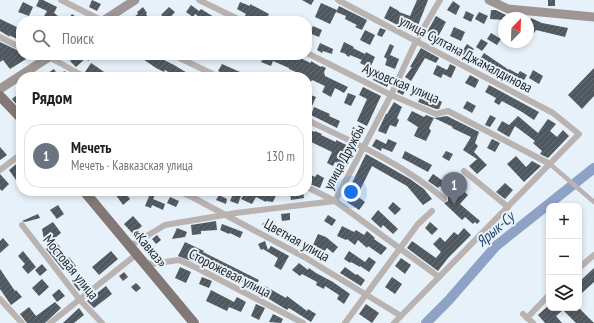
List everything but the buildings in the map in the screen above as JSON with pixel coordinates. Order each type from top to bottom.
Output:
[{"type":"highway","points":[[0,96],[16,113]]},
{"type":"highway","name":"«Кавказ»","points":[[88,196],[194,323]]},
{"type":"main road","points":[[111,16],[135,0]]},
{"type":"main road","points":[[489,0],[508,9],[594,17]]},
{"type":"main road","points":[[26,72],[44,60]]},
{"type":"main road","points":[[0,89],[16,79]]},
{"type":"street","points":[[61,0],[93,16]]},
{"type":"street","points":[[199,0],[232,16]]},
{"type":"street","name":"улица Султана Джамалдинова","points":[[338,0],[553,114],[579,134],[551,165]]},
{"type":"street","name":"улица Дружбы","points":[[50,323],[80,300],[133,250],[165,225],[225,215],[335,201],[391,95],[416,41],[440,0]]},
{"type":"street","points":[[0,37],[16,45]]},
{"type":"street","name":"Ауховская улица","points":[[312,56],[391,95],[436,114],[448,110],[551,165]]},
{"type":"street","points":[[54,60],[75,72]]},
{"type":"street","points":[[184,60],[209,72]]},
{"type":"street","points":[[312,122],[406,170],[427,184],[444,199]]},
{"type":"street","points":[[0,170],[16,158]]},
{"type":"street","points":[[394,323],[551,165],[594,202]]},
{"type":"street","points":[[464,171],[508,207]]},
{"type":"street","points":[[312,190],[335,201],[439,277]]},
{"type":"street","name":"Цветная улица","points":[[190,196],[306,258],[401,316]]},
{"type":"street","points":[[345,323],[418,224],[432,211]]},
{"type":"street","name":"Мостовая улица","points":[[22,225],[80,300],[102,323]]},
{"type":"street","points":[[582,265],[594,255]]},
{"type":"street","name":"Сторожевая улица","points":[[144,263],[151,264],[179,260],[303,323]]},
{"type":"street","points":[[533,323],[525,316],[546,298]]},
{"type":"street","points":[[0,299],[22,323]]},
{"type":"waterway","name":"Ярык-Су","points":[[426,323],[448,301],[496,246],[594,168]]},
{"type":"place","name":"Мечеть","points":[[454,205]]}]
